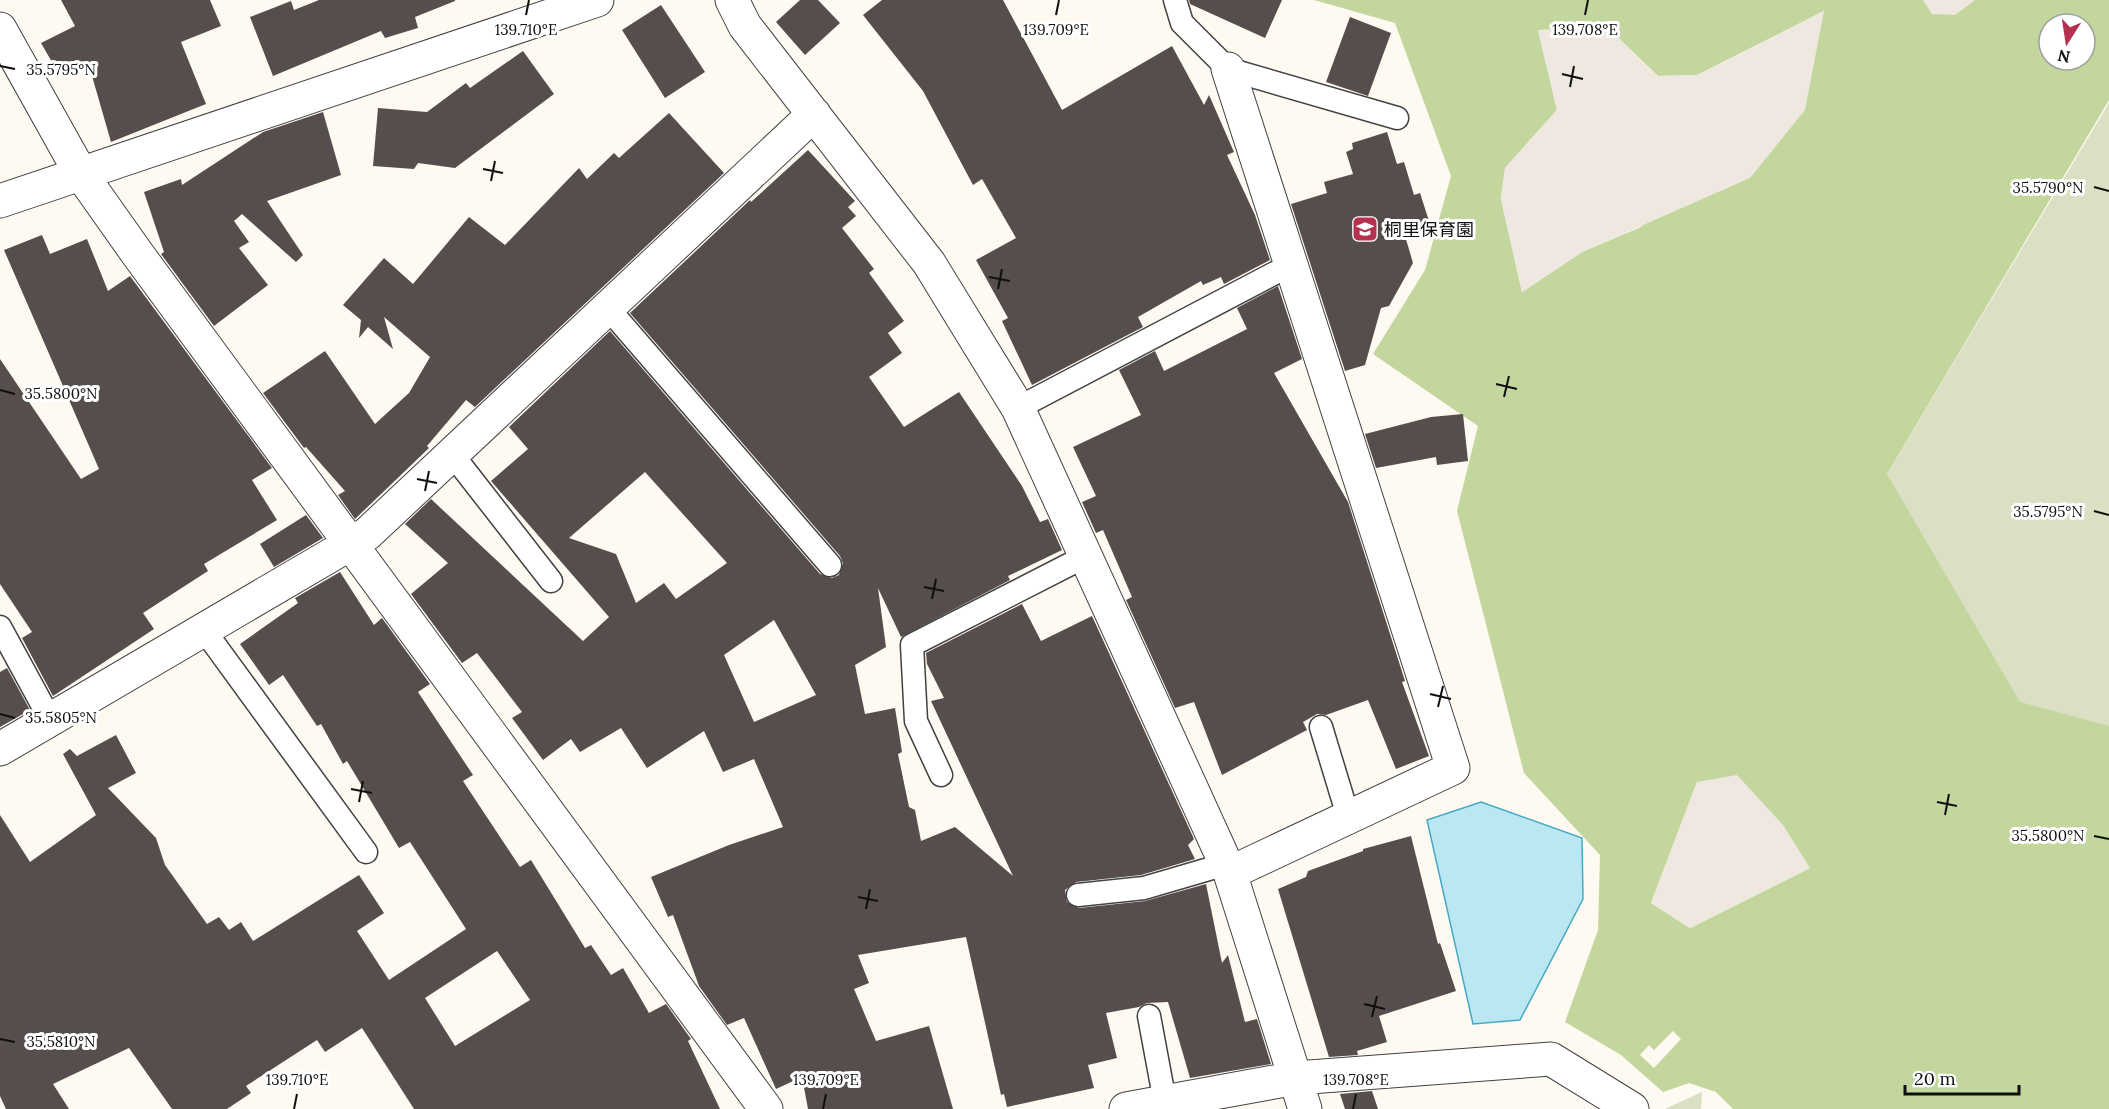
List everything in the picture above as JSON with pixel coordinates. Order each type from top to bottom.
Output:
[{"type":"street","points":[[0,201],[597,0]]},
{"type":"street","points":[[732,0],[745,26],[929,263],[1018,408],[1228,868],[1305,1109]]},
{"type":"street","points":[[0,29],[81,174],[766,1109]]},
{"type":"street","points":[[1228,69],[1453,768],[1228,868]]},
{"type":"street","points":[[0,749],[367,534],[814,114]]},
{"type":"street","points":[[1126,1109],[1296,1078],[1551,1059],[1632,1109]]},
{"type":"lane","points":[[1175,0],[1182,23],[1228,69],[1397,118]]},
{"type":"lane","points":[[1018,408],[1292,264]]},
{"type":"lane","points":[[607,308],[830,566]]},
{"type":"lane","points":[[452,454],[551,581]]},
{"type":"lane","points":[[941,775],[916,721],[912,645],[1086,556]]},
{"type":"lane","points":[[0,627],[50,719]]},
{"type":"lane","points":[[204,630],[366,852]]},
{"type":"lane","points":[[1321,727],[1348,816]]},
{"type":"lane","points":[[1078,895],[1144,888],[1228,868]]},
{"type":"lane","points":[[1149,1016],[1165,1102]]},
{"type":"green space","points":[[1314,0],[2109,0],[2109,100],[1887,474],[2109,710],[2109,1109],[1733,1109],[1716,1092],[1689,1083],[1663,1092],[1621,1055],[1565,1022],[1598,930],[1600,855],[1524,773],[1457,511],[1478,426],[1373,354],[1425,270],[1451,176],[1395,23]],"holes":[[[1824,11],[1641,227],[1582,252],[1522,292],[1501,199],[1505,168],[1557,110],[1538,30],[1607,27],[1658,76],[1697,75]],[[1697,782],[1810,868],[1690,928],[1651,903]],[[1673,1031],[1681,1039],[1654,1068],[1640,1055],[1649,1045],[1654,1050]]]},
{"type":"green space","points":[[2109,103],[2109,726],[2020,702],[1887,474]]},
{"type":"green space","points":[[1702,1092],[1701,1109],[1665,1109]]},
{"type":"shaded area","points":[[1923,0],[1975,0],[1955,15],[1932,14]]},
{"type":"shaded area","points":[[1824,11],[1805,110],[1750,178],[1582,252],[1522,292],[1501,199],[1505,168],[1557,110],[1538,30],[1607,27],[1657,76],[1697,75]]},
{"type":"shaded area","points":[[1737,775],[1783,825],[1810,868],[1690,928],[1651,903],[1697,782]]},
{"type":"water","points":[[1481,802],[1582,838],[1583,899],[1520,1020],[1473,1024],[1427,820]]},
{"type":"building","points":[[61,0],[210,0],[221,26],[181,42],[206,104],[111,142],[88,62],[60,76],[41,43],[75,26]]},
{"type":"building","points":[[319,0],[455,1],[415,17],[418,28],[385,38],[381,31],[273,76],[250,17],[291,1],[294,10]]},
{"type":"building","points":[[800,0],[818,0],[840,23],[805,55],[776,22]]},
{"type":"building","points":[[882,0],[1003,0],[1062,110],[1172,46],[1204,105],[1209,95],[1234,152],[1227,155],[1255,215],[1270,260],[1224,284],[1221,277],[1203,285],[1201,281],[1138,317],[1143,327],[1032,385],[1002,321],[1008,318],[976,260],[1016,238],[982,179],[973,185],[923,91],[863,15]]},
{"type":"building","points":[[1189,0],[1282,0],[1265,38],[1190,4]]},
{"type":"building","points":[[661,5],[705,72],[665,98],[622,30]]},
{"type":"building","points":[[1350,17],[1391,33],[1368,96],[1326,82]]},
{"type":"building","points":[[523,51],[554,94],[455,168],[418,163],[414,169],[373,166],[378,108],[427,112],[466,83],[470,88]]},
{"type":"building","points":[[323,112],[341,175],[267,201],[303,255],[296,262],[242,214],[234,221],[249,242],[239,248],[268,285],[214,326],[161,254],[164,252],[144,192],[181,179],[182,185],[263,132]]},
{"type":"building","points":[[669,113],[724,173],[475,407],[466,400],[427,446],[429,448],[355,519],[338,495],[345,491],[306,447],[304,448],[263,393],[325,351],[375,424],[409,393],[430,357],[384,317],[393,349],[368,327],[359,338],[361,320],[343,305],[384,258],[413,284],[469,217],[505,245],[579,168],[587,179],[614,153],[619,158]]},
{"type":"building","points":[[1387,132],[1397,164],[1404,162],[1414,195],[1420,193],[1429,221],[1403,229],[1413,263],[1389,306],[1381,308],[1365,365],[1345,371],[1291,204],[1327,193],[1324,182],[1353,174],[1346,152],[1353,149],[1352,143]]},
{"type":"building","points":[[808,150],[855,201],[848,207],[856,216],[842,228],[874,269],[869,273],[904,321],[888,333],[902,353],[869,377],[904,427],[959,392],[1022,486],[1040,522],[1048,519],[1062,550],[1008,576],[1010,580],[901,637],[878,588],[886,647],[855,665],[865,714],[895,708],[902,752],[898,754],[909,807],[915,810],[921,841],[955,827],[1013,876],[931,701],[944,698],[927,664],[926,653],[1022,604],[1041,641],[1092,616],[1194,839],[1188,845],[1195,859],[1141,875],[1076,882],[1065,890],[1067,902],[1079,908],[1145,901],[1206,884],[1222,963],[1228,955],[1245,1022],[1257,1019],[1271,1064],[1190,1078],[1168,1002],[1147,1003],[1139,1007],[1106,1013],[1117,1058],[1088,1065],[1094,1088],[1007,1107],[1004,1094],[1001,1095],[966,937],[858,955],[869,983],[854,989],[876,1041],[929,1026],[953,1109],[808,1109],[802,1077],[776,1089],[744,1018],[727,1025],[699,986],[673,915],[668,917],[651,877],[729,845],[783,827],[754,759],[723,772],[704,731],[647,768],[621,728],[580,752],[571,739],[543,760],[512,718],[522,712],[477,653],[462,663],[411,594],[448,563],[405,524],[431,499],[583,641],[609,617],[491,481],[528,449],[509,427],[610,331],[820,574],[832,578],[839,575],[843,563],[840,556],[630,313],[750,200],[751,202]],"holes":[[[645,472],[727,563],[676,599],[664,583],[636,603],[616,554],[569,538]],[[774,620],[816,695],[754,722],[724,655]]]},
{"type":"building","points":[[42,235],[50,254],[87,239],[108,291],[130,276],[272,468],[252,480],[277,520],[204,564],[208,571],[143,613],[154,629],[53,696],[22,638],[32,632],[0,584],[0,359],[81,479],[99,469],[4,250]]},
{"type":"building","points":[[1278,286],[1302,359],[1274,373],[1348,502],[1405,681],[1402,682],[1429,756],[1396,769],[1368,700],[1326,715],[1317,714],[1303,722],[1307,730],[1222,775],[1194,702],[1175,708],[1126,600],[1132,597],[1103,530],[1096,533],[1082,502],[1096,496],[1073,447],[1141,415],[1119,370],[1155,351],[1164,371],[1247,329],[1237,308]]},
{"type":"building","points":[[1463,414],[1468,461],[1437,465],[1436,457],[1376,468],[1365,434],[1431,417]]},
{"type":"building","points":[[306,515],[323,538],[274,567],[260,544]]},
{"type":"building","points":[[340,572],[374,625],[382,618],[430,684],[418,692],[473,775],[463,781],[520,867],[531,860],[585,948],[591,945],[611,975],[623,968],[649,1013],[666,1004],[691,1039],[688,1041],[720,1109],[414,1109],[362,1028],[325,1052],[317,1040],[246,1086],[251,1093],[227,1109],[172,1109],[129,1048],[53,1084],[69,1109],[6,1109],[0,1096],[0,815],[30,862],[96,815],[63,754],[70,749],[77,756],[116,735],[136,773],[108,788],[156,838],[165,865],[207,924],[219,917],[229,930],[241,922],[253,941],[359,875],[384,913],[357,931],[389,980],[466,929],[410,842],[399,848],[347,761],[343,764],[321,724],[317,726],[283,675],[269,685],[240,644],[298,603],[295,598]],"holes":[[[497,951],[530,1000],[455,1046],[425,998]]]},
{"type":"building","points":[[7,668],[30,710],[0,727],[0,672]]},
{"type":"building","points":[[1411,836],[1438,944],[1440,943],[1456,991],[1379,1016],[1387,1042],[1357,1051],[1358,1055],[1329,1057],[1278,889],[1306,877],[1308,871],[1363,851],[1363,849]]},
{"type":"building","points":[[1372,1091],[1378,1109],[1345,1109],[1340,1094]]},
{"type":"place","name":"桐里保育園","points":[[1365,229]]}]
